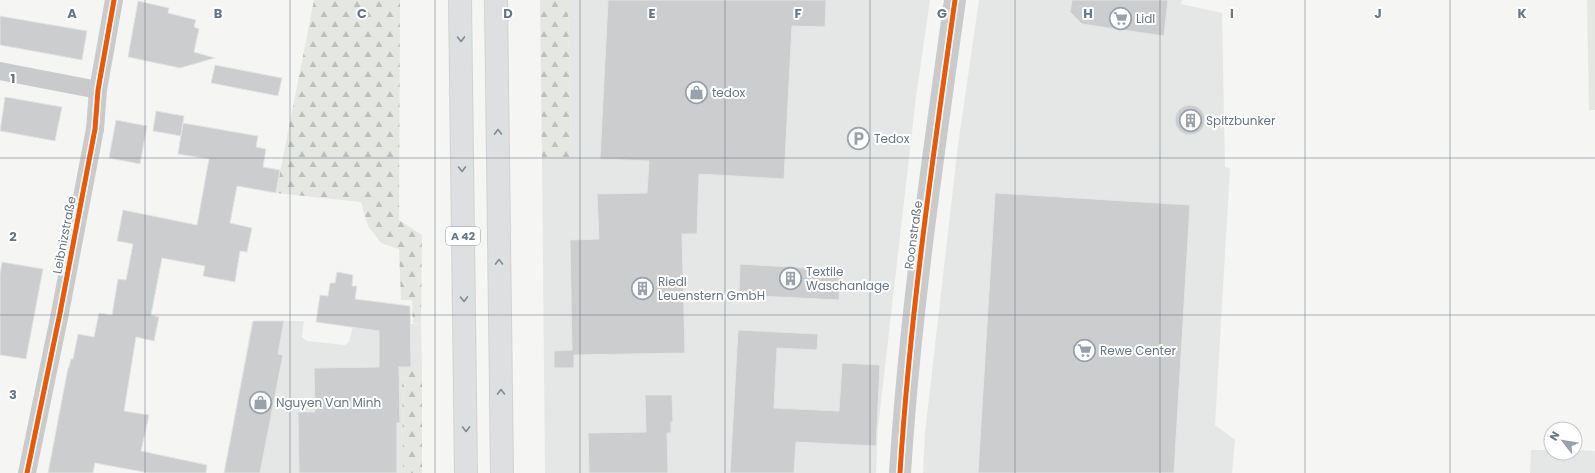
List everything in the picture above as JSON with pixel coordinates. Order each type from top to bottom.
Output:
[{"type":"highway","name":"A 42","points":[[460,0],[466,473]]},
{"type":"highway","points":[[496,0],[502,473]]},
{"type":"street","name":"Leibnizstraße","points":[[27,473],[60,313],[93,136],[98,90],[114,0]]},
{"type":"street","name":"Roonstraße","points":[[900,473],[904,405],[913,317],[955,0]]},
{"type":"street","points":[[0,71],[98,90]]},
{"type":"shaded area","points":[[568,0],[930,0],[916,97],[878,428],[876,473],[545,473],[542,159],[571,158]]},
{"type":"shaded area","points":[[979,0],[1182,0],[1181,4],[1222,13],[1225,167],[1230,168],[1215,425],[1235,440],[1232,473],[923,473],[925,433],[958,145]]},
{"type":"shaded area","points":[[252,321],[304,321],[302,337],[307,341],[345,345],[349,342],[354,322],[421,324],[422,367],[402,367],[403,473],[224,473]]},
{"type":"shaded area","points":[[1531,450],[1543,450],[1543,461],[1583,461],[1583,450],[1595,451],[1595,473],[1530,473]]},
{"type":"green space","points":[[314,0],[400,0],[399,220],[422,235],[421,324],[413,323],[412,300],[401,300],[399,249],[381,243],[368,226],[361,202],[276,193]]},
{"type":"green space","points":[[540,0],[568,0],[571,159],[542,159]]},
{"type":"green space","points":[[1587,0],[1595,0],[1595,110],[1589,110]]},
{"type":"green space","points":[[402,367],[422,367],[422,473],[403,473]]},
{"type":"building","name":"tedox","points":[[608,0],[826,0],[825,27],[792,26],[784,179],[699,174],[697,234],[682,234],[685,353],[574,355],[574,368],[554,368],[554,351],[572,350],[570,240],[599,239],[597,194],[647,193],[649,161],[600,159]]},
{"type":"building","name":"Lidl","points":[[1072,0],[1168,0],[1164,36],[1082,24],[1070,12]]},
{"type":"building","points":[[138,1],[169,8],[168,13],[196,20],[194,27],[199,29],[194,52],[215,58],[180,68],[128,57]]},
{"type":"building","points":[[0,16],[87,31],[82,60],[0,45]]},
{"type":"building","points":[[215,65],[282,78],[278,96],[211,83]]},
{"type":"building","points":[[5,97],[62,107],[55,141],[0,131]]},
{"type":"building","name":"Spitzbunker","points":[[1190,105],[1201,109],[1205,120],[1201,131],[1190,135],[1179,131],[1175,120],[1179,109]]},
{"type":"building","points":[[156,111],[184,116],[181,136],[153,131]]},
{"type":"building","points":[[116,120],[147,126],[140,164],[109,158]]},
{"type":"building","points":[[183,123],[258,136],[256,147],[266,149],[263,167],[280,170],[276,193],[237,186],[230,223],[252,228],[247,252],[240,251],[235,282],[203,276],[205,266],[162,258],[151,315],[159,317],[154,341],[136,337],[124,411],[149,415],[141,451],[207,465],[206,473],[149,473],[95,463],[93,473],[48,473],[68,368],[71,359],[73,359],[78,334],[94,337],[99,313],[112,315],[118,279],[126,280],[133,244],[117,241],[123,210],[197,225],[209,159],[178,154]]},
{"type":"building","name":"Rewe Center","points":[[995,193],[1190,205],[1174,473],[978,473]]},
{"type":"building","points":[[2,262],[43,269],[26,359],[0,355],[0,274]]},
{"type":"building","name":"Textile Waschanlage","points":[[740,264],[840,270],[839,300],[739,295]]},
{"type":"building","points":[[337,272],[353,275],[352,286],[357,286],[355,299],[410,306],[411,367],[399,367],[400,423],[397,423],[397,473],[299,473],[298,412],[315,412],[314,368],[379,367],[379,331],[316,322],[320,295],[328,296],[330,283],[335,283]]},
{"type":"building","points":[[253,321],[284,321],[278,354],[283,355],[260,473],[224,473]]},
{"type":"building","points":[[738,330],[818,334],[817,350],[777,348],[774,408],[839,411],[842,363],[880,365],[876,446],[796,442],[794,473],[730,473]]},
{"type":"building","points":[[645,395],[672,395],[673,422],[671,422],[671,433],[667,433],[668,473],[589,473],[588,433],[646,432]]},
{"type":"cycle path","points":[[27,473],[60,313],[95,129],[98,90],[114,0]]},
{"type":"cycle path","points":[[900,473],[904,413],[916,295],[955,0]]},
{"type":"place","name":"Lidl","points":[[1121,18]]},
{"type":"place","name":"tedox","points":[[696,92]]},
{"type":"place","name":"Spitzbunker","points":[[1190,120]]},
{"type":"place","name":"Tedox","points":[[858,138]]},
{"type":"place","name":"Textile Waschanlage","points":[[790,278]]},
{"type":"place","name":"Riedl Leuenstern GmbH","points":[[642,288]]},
{"type":"place","name":"Rewe Center","points":[[1084,350]]},
{"type":"place","name":"Nguyen Van Minh","points":[[261,402]]}]
